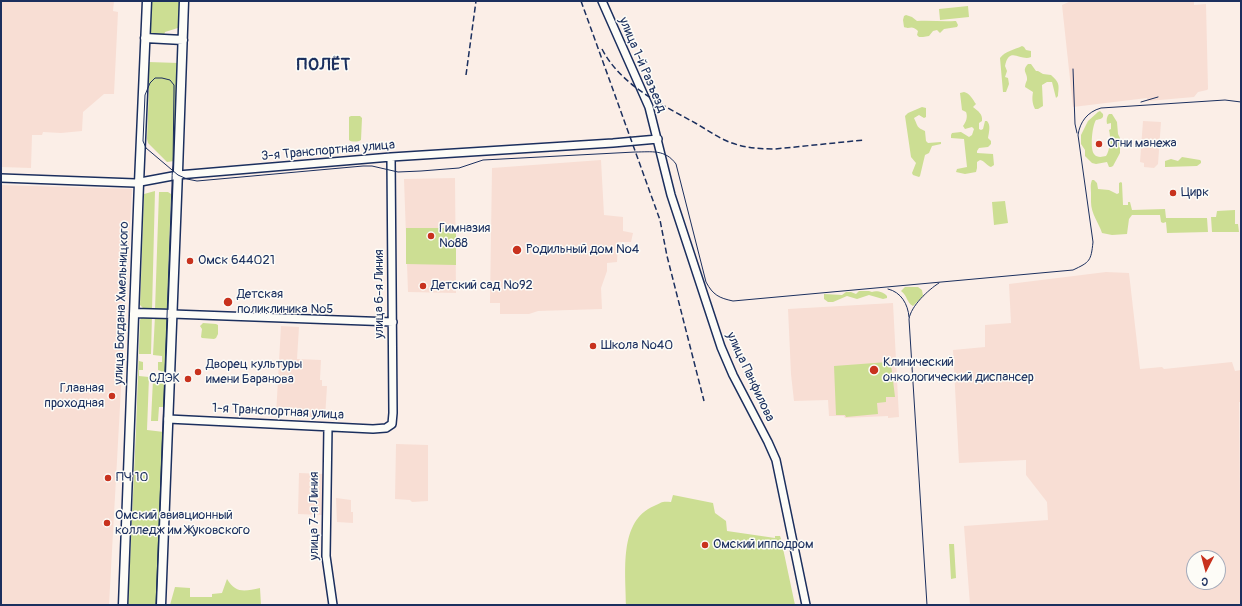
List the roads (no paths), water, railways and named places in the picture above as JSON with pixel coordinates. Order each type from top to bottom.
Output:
[{"type":"main road","name":"улица Богдана Хмельницкого","points":[[123,605],[147,1]]},
{"type":"main road","points":[[160,605],[184,1]]},
{"type":"main road","name":"улица 1-й Разъезд","points":[[602,1],[624,53],[644,92],[658,139]]},
{"type":"main road","points":[[145,38],[183,40]]},
{"type":"main road","name":"3-я Транспортная улица","points":[[1,178],[130,183],[178,176],[391,157],[658,139]]},
{"type":"main road","name":"улица Панфилова","points":[[658,139],[671,195],[721,347],[733,375],[776,460],[806,605]]},
{"type":"main road","name":"улица 6-я Линия","points":[[386,428],[392,424],[393,421],[391,157]]},
{"type":"main road","points":[[134,313],[393,322]]},
{"type":"main road","name":"1-я Транспортная улица","points":[[168,419],[386,428]]},
{"type":"main road","name":"улица 7-я Линия","points":[[328,426],[326,556],[333,605]]},
{"type":"tram line","points":[[1073,69],[1075,124],[1077,133]]},
{"type":"tram line","points":[[156,605],[172,170],[173,165],[174,85],[170,80],[155,78],[150,83],[145,95],[143,141],[146,148],[178,175],[197,181],[363,166],[372,166],[398,172],[421,171],[459,168],[483,160],[658,152],[672,159],[676,164],[706,282],[711,290],[717,295],[724,299],[733,301],[1073,270],[1089,260],[1093,242],[1078,135],[1080,126],[1085,118],[1092,112],[1101,108],[1225,100],[1241,102]]},
{"type":"tram line","points":[[1141,102],[1158,97]]},
{"type":"tram line","points":[[927,605],[909,319],[910,314],[916,304],[939,283]]},
{"type":"tram line","points":[[888,289],[897,293],[903,299],[909,317]]},
{"type":"railway","points":[[466,75],[476,1]]},
{"type":"railway","points":[[581,1],[660,220],[667,256],[704,401]]},
{"type":"railway","points":[[602,49],[610,62],[631,84],[657,102],[732,143],[753,148],[775,149],[864,140]]},
{"type":"place","name":"Огни манежа","points":[[1099,144]]},
{"type":"place","name":"Цирк","points":[[1173,193]]},
{"type":"place","name":"Гимназия №88","points":[[431,236]]},
{"type":"place","name":"Родильный дом №4","points":[[517,250]]},
{"type":"place","name":"Омск 644021","points":[[190,261]]},
{"type":"place","name":"Детский сад №92","points":[[423,286]]},
{"type":"place","name":"Детская поликлиника №5","points":[[228,302]]},
{"type":"place","name":"Школа №40","points":[[593,346]]},
{"type":"place","name":"Клинический онкологический диспансер","points":[[874,370]]},
{"type":"place","name":"Дворец культуры имени Баранова","points":[[198,372]]},
{"type":"place","name":"СДЭК","points":[[188,379]]},
{"type":"place","name":"Главная проходная","points":[[112,396]]},
{"type":"place","name":"ПЧ 10","points":[[108,478]]},
{"type":"place","name":"Омский авиационный колледж им Жуковского","points":[[107,523]]},
{"type":"place","name":"Омский ипподром","points":[[705,545]]},
{"type":"district","name":"ПОЛЁТ","points":[[324,66]]}]
